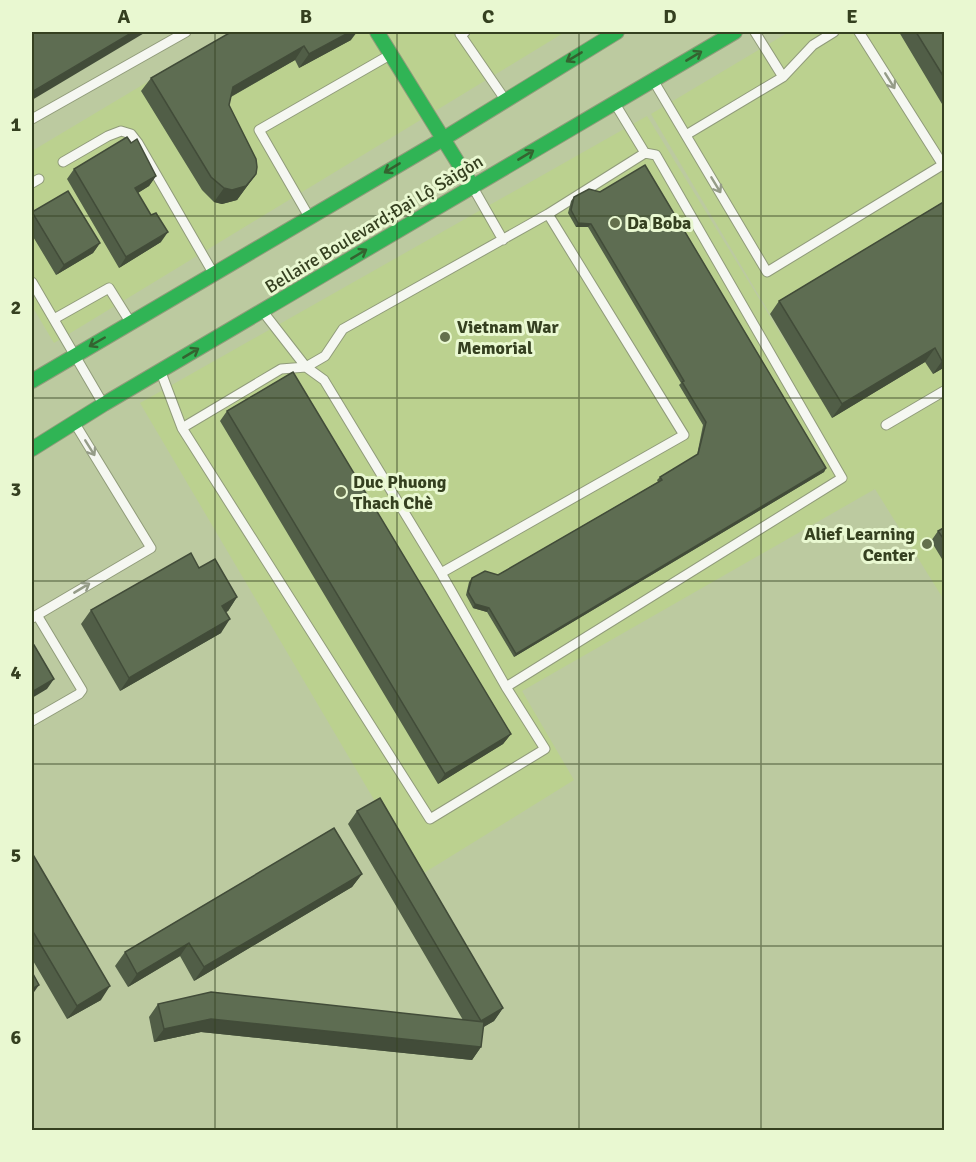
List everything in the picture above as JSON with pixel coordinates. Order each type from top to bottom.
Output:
[{"type":"main road","points":[[377,32],[472,187]]},
{"type":"main road","points":[[32,381],[443,139],[597,40],[616,32]]},
{"type":"main road","name":"Bellaire Boulevard;Đại Lộ Sàigòn","points":[[32,449],[104,404],[735,32]]},
{"type":"lane","points":[[32,119],[186,32]]},
{"type":"lane","points":[[465,32],[460,34],[505,100]]},
{"type":"lane","points":[[755,32],[783,77]]},
{"type":"lane","points":[[686,135],[783,77],[819,41],[834,32]]},
{"type":"lane","points":[[653,80],[767,272],[944,165],[859,32]]},
{"type":"lane","points":[[309,218],[259,130],[390,54]]},
{"type":"lane","points":[[614,103],[645,153]]},
{"type":"lane","points":[[63,162],[108,136],[122,131],[131,134],[213,273]]},
{"type":"lane","points":[[182,428],[281,369],[306,367],[325,356],[343,329],[548,214],[645,153],[656,155],[842,478],[506,687]]},
{"type":"lane","points":[[472,187],[502,240]]},
{"type":"lane","points":[[441,573],[684,435],[548,214]]},
{"type":"lane","points":[[32,282],[104,404]]},
{"type":"lane","points":[[54,319],[109,288],[130,322]]},
{"type":"lane","points":[[160,371],[182,428],[430,819],[545,749],[324,380],[306,367],[262,311]]},
{"type":"lane","points":[[886,425],[945,391]]},
{"type":"lane","points":[[32,721],[80,694],[82,690],[34,617],[151,548],[74,423]]},
{"type":"shaded area","points":[[231,32],[565,32],[54,343],[32,306],[32,151]]},
{"type":"shaded area","points":[[789,32],[944,32],[944,600],[875,489],[522,691],[574,780],[419,876],[140,403],[647,116],[817,393],[651,114]]},
{"type":"building","points":[[32,32],[133,32],[32,92]]},
{"type":"building","points":[[231,32],[350,32],[309,54],[304,46],[233,87],[229,105],[256,159],[257,167],[256,174],[246,186],[232,190],[224,188],[211,177],[151,78]]},
{"type":"building","points":[[916,32],[945,32],[945,79]]},
{"type":"building","points":[[127,137],[131,143],[137,139],[156,176],[135,188],[151,215],[156,213],[168,232],[126,257],[74,169]]},
{"type":"building","points":[[645,165],[826,468],[516,654],[489,608],[475,604],[468,592],[472,578],[485,571],[498,575],[662,480],[660,477],[698,454],[706,422],[591,224],[578,223],[571,210],[574,197],[589,189],[600,192]]},
{"type":"building","points":[[68,191],[100,243],[64,265],[32,212]]},
{"type":"building","points":[[945,201],[945,359],[942,361],[935,348],[842,404],[779,301]]},
{"type":"building","points":[[293,372],[511,734],[445,774],[227,411]]},
{"type":"building","points":[[945,527],[945,541],[938,531]]},
{"type":"building","points":[[191,553],[199,568],[215,559],[237,597],[222,606],[230,619],[129,678],[91,610]]},
{"type":"building","points":[[34,645],[54,679],[32,692],[32,646]]},
{"type":"building","points":[[380,798],[503,1008],[481,1021],[357,811]]},
{"type":"building","points":[[334,828],[362,874],[204,967],[189,943],[137,974],[125,952]]},
{"type":"building","points":[[32,853],[110,986],[77,1006],[32,930]]},
{"type":"building","points":[[32,972],[39,985],[32,989]]},
{"type":"building","points":[[211,992],[484,1022],[481,1047],[211,1019],[164,1029],[158,1004]]},
{"type":"traffic: fast","points":[[377,32],[473,187]]},
{"type":"traffic: fast","points":[[32,381],[443,139],[617,32]]},
{"type":"traffic: fast","points":[[32,449],[104,404],[735,32]]},
{"type":"place","name":"Da Boba","points":[[615,223]]},
{"type":"place","name":"Vietnam War Memorial","points":[[445,337]]},
{"type":"place","name":"Duc Phuong Thach Chè","points":[[341,492]]},
{"type":"place","name":"Alief Learning Center","points":[[927,544]]}]
